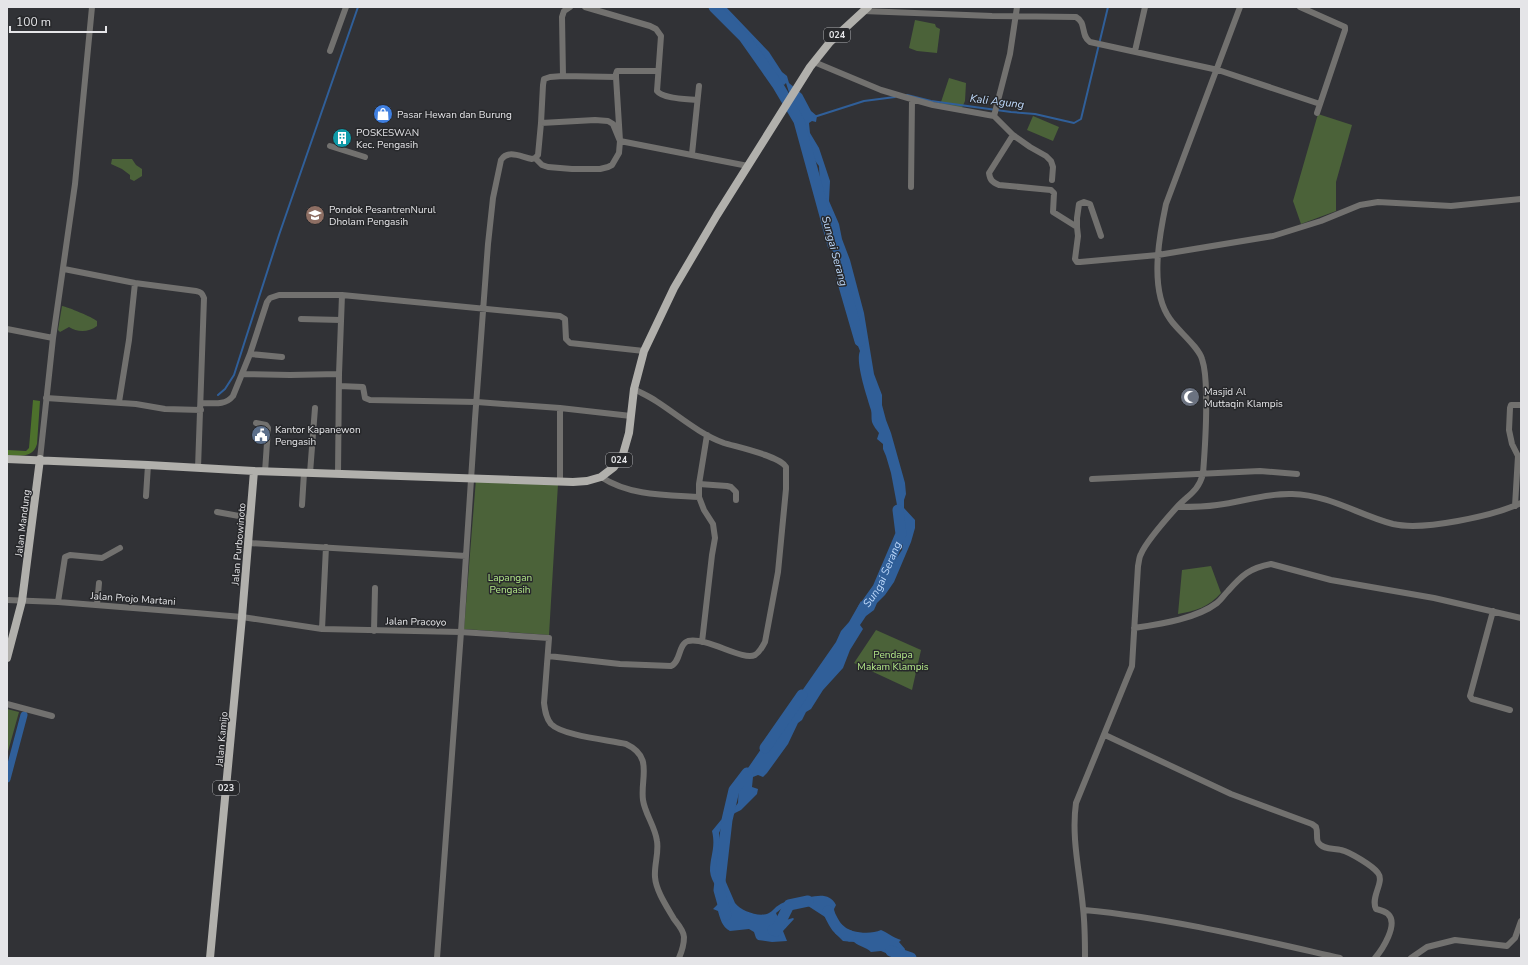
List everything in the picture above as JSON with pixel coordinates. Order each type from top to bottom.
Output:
[{"type":"main road","name":"024","points":[[254,471],[560,481],[587,481],[601,477],[614,467],[623,454],[629,433],[634,389],[644,351],[674,288],[717,215],[812,64],[830,42],[865,9]]},
{"type":"main road","points":[[7,459],[40,459],[254,471]]},
{"type":"main road","name":"Jalan Mandung","points":[[7,658],[22,601],[40,459]]},
{"type":"main road","name":"Jalan Purbowinoto","points":[[242,618],[254,471]]},
{"type":"main road","name":"Jalan Kamijo","points":[[210,958],[242,618]]},
{"type":"street","points":[[40,459],[53,338],[64,270],[75,184],[92,7]]},
{"type":"street","points":[[330,51],[346,7]]},
{"type":"street","points":[[563,76],[562,17],[564,11],[570,7]]},
{"type":"street","points":[[585,7],[629,19],[656,29],[661,36],[657,92],[659,94],[697,100]]},
{"type":"street","points":[[994,115],[1010,54],[1017,7]]},
{"type":"street","points":[[1135,51],[1145,7]]},
{"type":"street","points":[[1085,958],[1084,910],[1074,819],[1076,803],[1132,666],[1138,566],[1141,554],[1146,545],[1178,506],[1197,490],[1203,474],[1207,410],[1204,367],[1202,357],[1170,319],[1160,299],[1158,255],[1160,231],[1166,204],[1218,70],[1240,7]]},
{"type":"street","points":[[1300,7],[1345,26],[1345,30],[1317,113]]},
{"type":"street","points":[[865,9],[1016,16],[1076,17],[1081,20],[1083,24],[1086,39],[1094,42],[1218,70],[1320,104]]},
{"type":"street","points":[[812,64],[910,99],[933,105],[994,115],[1013,135],[1046,156],[1051,161],[1053,167],[1052,180]]},
{"type":"street","points":[[616,77],[563,76],[544,79],[539,150],[535,158],[542,165],[548,168],[589,170],[604,168],[612,165],[619,153],[620,141],[616,72],[658,71]]},
{"type":"street","points":[[692,154],[699,86]]},
{"type":"street","points":[[910,99],[911,188]]},
{"type":"street","points":[[541,123],[595,120],[608,121],[613,124],[620,141]]},
{"type":"street","points":[[1013,135],[989,173],[990,178],[998,185],[1051,190],[1054,193],[1053,212],[1077,227]]},
{"type":"street","points":[[620,141],[748,166]]},
{"type":"street","points":[[330,146],[365,157]]},
{"type":"street","name":"Jalan Pracoyo","points":[[242,618],[322,629],[461,632],[493,198],[500,160],[503,156],[509,154],[532,159],[535,158]]},
{"type":"street","points":[[1101,236],[1090,204],[1084,202],[1079,204],[1077,218],[1078,236],[1075,259],[1077,262],[1158,255],[1273,236],[1321,221],[1360,205],[1378,202],[1451,206],[1521,199]]},
{"type":"street","points":[[64,270],[136,284],[196,291],[203,294],[201,410],[198,468]]},
{"type":"street","points":[[119,402],[136,284]]},
{"type":"street","points":[[201,403],[224,403],[230,400],[235,392],[250,354],[267,302],[270,298],[278,295],[342,295],[560,316],[565,319],[566,339],[570,343],[644,351]]},
{"type":"street","points":[[338,474],[339,374],[342,295]]},
{"type":"street","points":[[301,319],[341,320]]},
{"type":"street","points":[[7,329],[53,338]]},
{"type":"street","points":[[250,354],[282,357]]},
{"type":"street","points":[[242,374],[339,374]]},
{"type":"street","points":[[339,386],[363,387],[367,399],[477,402],[560,408],[631,416]]},
{"type":"street","points":[[548,656],[620,664],[671,666],[676,663],[686,642],[702,642],[742,655],[751,656],[759,652],[765,642],[778,572],[787,476],[786,467],[782,461],[722,442],[707,435],[655,400],[634,389]]},
{"type":"street","points":[[46,398],[119,402],[165,410],[201,410]]},
{"type":"street","points":[[1515,506],[1518,456],[1512,444],[1509,430],[1510,408],[1511,405],[1521,405]]},
{"type":"street","points":[[302,504],[315,408]]},
{"type":"street","points":[[560,408],[560,481]]},
{"type":"street","points":[[256,423],[266,425],[268,428],[265,472]]},
{"type":"street","points":[[702,642],[716,533],[699,497],[699,484],[707,435]]},
{"type":"street","points":[[146,496],[148,465]]},
{"type":"street","points":[[1092,479],[1260,471],[1297,474]]},
{"type":"street","points":[[601,477],[612,484],[626,489],[651,494],[699,497]]},
{"type":"street","points":[[699,484],[731,487],[736,492],[736,500]]},
{"type":"street","points":[[1178,506],[1200,507],[1273,494],[1292,494],[1314,496],[1335,502],[1377,519],[1407,526],[1429,525],[1492,514],[1521,503]]},
{"type":"street","points":[[216,512],[250,518]]},
{"type":"street","points":[[248,543],[466,556]]},
{"type":"street","points":[[322,629],[326,547]]},
{"type":"street","points":[[58,602],[65,557],[70,555],[102,558],[120,548]]},
{"type":"street","points":[[1134,628],[1158,624],[1200,613],[1217,602],[1244,574],[1262,566],[1271,564],[1331,580],[1434,598],[1521,618]]},
{"type":"street","points":[[97,605],[99,583]]},
{"type":"street","points":[[374,631],[375,588]]},
{"type":"street","name":"Jalan Projo Martani","points":[[7,600],[58,602],[242,618]]},
{"type":"street","points":[[1493,611],[1470,696],[1472,698],[1510,710]]},
{"type":"street","points":[[437,958],[461,632],[548,638],[544,703],[546,713],[551,723],[557,728],[574,734],[626,744],[634,748],[642,757],[644,765],[642,797],[655,829],[658,842],[655,861],[656,884],[684,936],[679,958]]},
{"type":"street","points":[[7,704],[52,716]]},
{"type":"street","points":[[1105,735],[1231,794],[1312,824],[1316,827],[1318,842],[1324,847],[1343,850],[1378,872],[1380,882],[1375,895],[1374,904],[1376,909],[1388,913],[1392,929],[1375,958]]},
{"type":"street","points":[[1084,910],[1107,912],[1204,928],[1340,958]]},
{"type":"street","points":[[1411,958],[1427,947],[1455,940],[1507,946],[1515,938],[1521,921]]},
{"type":"green space","points":[[915,20],[935,24],[936,27],[940,29],[937,53],[917,51],[909,48]]},
{"type":"green space","points":[[949,78],[966,83],[965,101],[961,110],[940,105]]},
{"type":"green space","points":[[1318,114],[1352,125],[1336,182],[1336,211],[1301,224],[1293,201]]},
{"type":"green space","points":[[1033,116],[1059,127],[1053,141],[1027,130]]},
{"type":"green space","points":[[112,159],[132,159],[136,165],[142,169],[142,176],[134,181],[130,179],[130,175],[111,164]]},
{"type":"green space","points":[[62,306],[80,312],[94,319],[97,321],[97,326],[91,330],[83,331],[69,327],[60,332],[58,330]]},
{"type":"green space","points":[[33,400],[40,401],[37,444],[35,449],[29,454],[25,455],[7,455],[7,450],[26,451],[29,448]]},
{"type":"green space","name":"Lapangan Pengasih","points":[[476,479],[558,484],[549,635],[464,629]]},
{"type":"green space","points":[[1211,566],[1221,593],[1212,602],[1201,608],[1178,614],[1182,570]]},
{"type":"green space","name":"Pendapa Makam Klampis","points":[[876,630],[921,650],[912,690],[854,663]]},
{"type":"green space","points":[[7,709],[19,712],[7,755]]},
{"type":"water","points":[[717,7],[726,7],[769,52],[782,72],[787,76],[789,83],[802,94],[811,111],[817,116],[816,122],[812,121],[809,123],[810,133],[819,148],[830,181],[829,201],[839,224],[864,313],[874,374],[882,395],[882,405],[905,483],[906,494],[904,508],[915,520],[915,528],[911,542],[894,582],[877,603],[874,610],[866,616],[860,625],[863,629],[850,650],[843,668],[823,690],[811,709],[806,712],[802,720],[798,723],[788,744],[767,773],[763,777],[758,775],[753,777],[752,787],[758,789],[757,794],[741,810],[724,822],[719,833],[721,846],[719,866],[735,903],[746,911],[761,915],[770,912],[785,902],[818,896],[828,897],[833,900],[836,905],[834,909],[835,916],[841,926],[850,930],[861,932],[884,931],[901,940],[899,942],[905,949],[904,953],[906,958],[902,956],[902,958],[898,958],[881,951],[871,952],[854,942],[843,941],[835,933],[839,926],[805,904],[786,905],[776,913],[779,920],[794,919],[783,931],[787,941],[772,942],[758,940],[754,932],[749,929],[730,931],[723,925],[718,911],[713,909],[722,900],[712,879],[710,871],[713,847],[712,831],[738,803],[739,781],[768,739],[780,732],[793,711],[797,698],[836,642],[841,631],[849,622],[861,601],[863,603],[881,591],[896,559],[902,550],[904,533],[903,528],[897,520],[897,505],[891,473],[883,449],[883,444],[877,439],[879,433],[872,422],[871,410],[862,380],[859,363],[860,351],[855,343],[856,323],[851,299],[845,291],[830,242],[828,209],[820,186],[819,166],[810,154],[807,137],[803,127],[796,120],[795,111],[786,83],[784,85],[773,76],[750,43],[742,38]]},
{"type":"waterway","points":[[218,395],[225,389],[234,375],[279,235],[358,7]]},
{"type":"waterway","name":"Sungai Serang","points":[[714,7],[744,37],[777,84],[799,121],[833,245]]},
{"type":"waterway","name":"Kali Agung","points":[[907,95],[931,101],[1035,114],[1074,123],[1081,119],[1108,7]]},
{"type":"waterway","name":"Kali Agung","points":[[814,117],[864,101],[895,97]]},
{"type":"waterway","name":"Sungai Serang","points":[[842,279],[860,341]]},
{"type":"waterway","name":"Sungai Serang","points":[[863,609],[878,588],[901,534],[898,510]]},
{"type":"waterway","name":"Sungai Serang","points":[[765,748],[802,695]]},
{"type":"waterway","points":[[7,779],[24,715]]},
{"type":"waterway","name":"Sungai Serang","points":[[726,915],[719,890],[727,820],[734,790],[747,773]]},
{"type":"waterway","name":"Sungai Serang","points":[[773,930],[776,931],[789,905],[808,901]]},
{"type":"waterway","name":"Sungai Serang","points":[[828,911],[836,926],[842,932],[850,936]]},
{"type":"waterway","name":"Sungai Serang","points":[[891,951],[911,958]]},
{"type":"place","name":"Pasar Hewan dan Burung","points":[[383,114]]},
{"type":"place","name":"POSKESWAN Kec. Pengasih","points":[[342,138]]},
{"type":"place","name":"Pondok PesantrenNurul Dholam Pengasih","points":[[315,215]]},
{"type":"place","name":"Masjid Al Muttaqin Klampis","points":[[1190,397]]},
{"type":"place","name":"Kantor Kapanewon Pengasih","points":[[261,435]]}]
